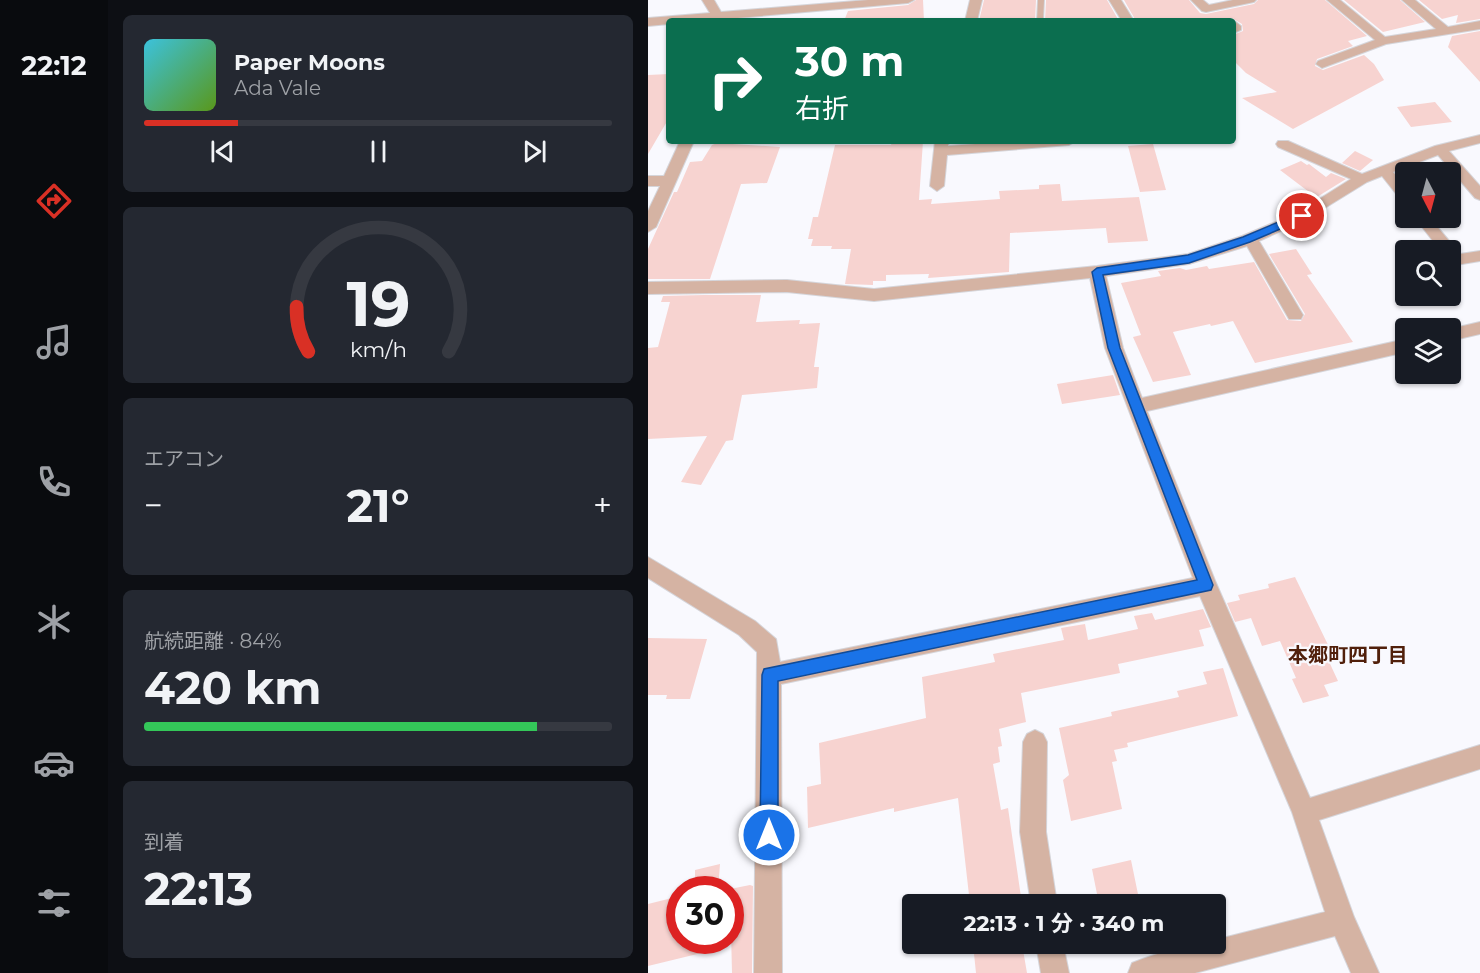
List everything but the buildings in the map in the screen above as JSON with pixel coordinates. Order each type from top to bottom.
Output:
[{"type":"street","points":[[708,0],[719,18]]},
{"type":"street","points":[[730,18],[908,0]]},
{"type":"street","points":[[972,18],[976,0]]},
{"type":"street","points":[[1114,0],[1126,18]]},
{"type":"street","points":[[1197,0],[1206,9],[1250,0]]},
{"type":"street","points":[[1333,0],[1383,41]]},
{"type":"street","points":[[1408,0],[1445,30]]},
{"type":"street","points":[[1218,7],[1228,18]]},
{"type":"street","points":[[648,22],[666,21]]},
{"type":"street","points":[[1322,64],[1383,41],[1480,25]]},
{"type":"street","points":[[648,288],[787,286],[874,294],[1097,272],[1189,259],[1250,238],[1302,216],[1362,179],[1440,149],[1480,139]]},
{"type":"street","points":[[648,227],[686,144]]},
{"type":"street","points":[[937,186],[941,146],[992,144]]},
{"type":"street","points":[[1283,144],[1362,179]]},
{"type":"street","points":[[1440,149],[1480,195]]},
{"type":"street","points":[[1384,170],[1395,184]]},
{"type":"street","points":[[648,181],[668,181]]},
{"type":"street","points":[[1430,228],[1439,240]]},
{"type":"street","points":[[1250,238],[1295,315]]},
{"type":"street","points":[[1461,259],[1480,256]]},
{"type":"street","points":[[1097,272],[1114,348],[1206,585],[1304,812],[1342,921],[1365,973]]},
{"type":"street","points":[[1461,332],[1480,328]]},
{"type":"street","points":[[1137,406],[1395,347]]},
{"type":"street","points":[[648,567],[747,628],[768,647],[770,675],[768,973]]},
{"type":"street","points":[[770,675],[1206,585]]},
{"type":"street","points":[[1035,742],[1033,832],[1042,894]]},
{"type":"street","points":[[1304,812],[1480,757]]},
{"type":"street","points":[[1142,973],[1342,921]]},
{"type":"street","points":[[1052,954],[1055,973]]},
{"type":"lane","points":[[1040,18],[1041,0]]},
{"type":"district","name":"本郷町四丁目","points":[[1348,655]]},
{"type":"route","points":[[769,835],[770,675],[1206,585],[1114,348],[1097,272],[1189,259],[1247,240],[1302,216]]}]
